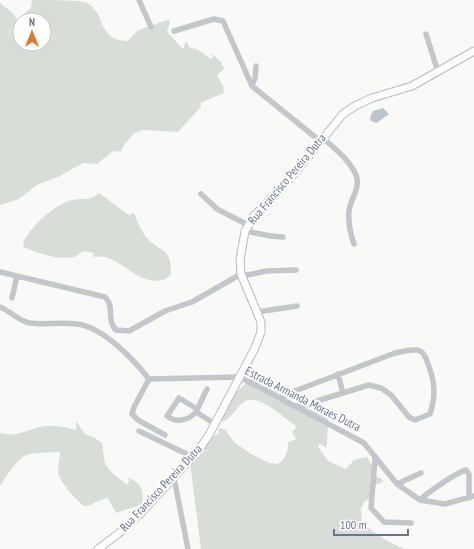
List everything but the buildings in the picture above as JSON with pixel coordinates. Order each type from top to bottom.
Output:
[{"type":"main road","name":"Rua Francisco Pereira Dutra","points":[[98,549],[118,534],[140,514],[193,457],[204,443],[240,377],[261,332],[257,312],[241,275],[240,260],[247,228],[343,114],[355,106],[372,98],[412,86],[474,51]]},
{"type":"street","points":[[139,0],[151,27]]},
{"type":"street","points":[[174,31],[214,19],[223,21],[252,86],[343,157],[356,175],[358,182],[350,210],[351,234],[354,244]]},
{"type":"street","points":[[426,34],[438,72]]},
{"type":"street","points":[[252,86],[256,78],[256,66]]},
{"type":"street","points":[[201,194],[217,209],[247,228],[271,236],[283,237]]},
{"type":"street","points":[[0,272],[105,297],[111,307],[110,320],[112,326],[121,332],[129,331],[165,312],[192,302],[241,275],[267,271],[296,270]]},
{"type":"street","points":[[12,298],[17,276]]},
{"type":"street","points":[[257,312],[297,306]]},
{"type":"street","points":[[0,307],[21,320],[30,322],[76,324],[89,327],[98,332],[133,359],[149,379],[134,407],[132,414],[138,420],[166,435]]},
{"type":"street","points":[[280,398],[338,374],[395,353],[420,351],[425,355],[432,375],[434,401],[430,414],[415,420],[409,417],[391,395],[381,388],[368,385],[296,407]]},
{"type":"street","points":[[338,374],[343,393]]},
{"type":"street","name":"Estrada Armanda Moraes Dutra","points":[[149,379],[240,377],[364,443],[397,484],[420,500],[445,504],[472,497]]},
{"type":"street","points":[[207,389],[196,410],[191,418],[177,421],[167,416],[179,398],[196,410],[215,424]]},
{"type":"street","points":[[139,431],[193,457]]},
{"type":"street","points":[[375,458],[371,508],[384,522],[411,523]]},
{"type":"street","points":[[420,500],[452,476],[466,470],[469,474],[472,497]]},
{"type":"street","points":[[397,484],[421,473]]},
{"type":"street","points":[[174,478],[188,549]]},
{"type":"shaded area","points":[[32,0],[66,0],[85,2],[97,12],[106,31],[111,36],[128,41],[137,31],[169,20],[170,22],[167,32],[183,49],[186,41],[190,48],[197,49],[211,59],[213,58],[211,53],[221,62],[224,69],[217,75],[223,86],[224,93],[200,103],[201,107],[178,132],[143,130],[134,133],[122,148],[121,152],[113,151],[97,164],[83,163],[60,176],[37,185],[19,199],[0,205],[0,2],[12,12],[12,52],[52,52],[52,12],[26,12],[31,8]]},
{"type":"shaded area","points":[[383,108],[389,114],[377,123],[371,121],[370,117],[373,111]]},
{"type":"shaded area","points":[[99,193],[129,215],[134,213],[147,238],[167,254],[171,265],[171,274],[166,279],[155,281],[146,279],[112,260],[103,257],[93,257],[94,253],[83,251],[74,257],[61,258],[41,254],[24,247],[23,242],[27,236],[49,212],[69,201],[92,197]]},
{"type":"shaded area","points":[[255,374],[263,383],[260,385],[269,388],[290,386],[279,395],[282,400],[297,409],[295,402],[301,403],[310,407],[323,417],[328,418],[327,445],[325,447],[320,444],[318,446],[328,461],[346,469],[354,460],[367,457],[374,469],[374,476],[382,479],[383,482],[376,485],[368,500],[365,501],[361,508],[362,524],[386,540],[404,549],[201,549],[190,463],[209,439],[219,433],[218,429],[220,428],[225,430],[234,442],[251,454],[270,463],[278,464],[283,460],[286,454],[288,442],[296,439],[292,432],[296,428],[295,425],[271,407],[257,400],[244,402],[227,419],[224,421],[221,420],[224,407],[228,401],[252,375]]},
{"type":"shaded area","points":[[76,421],[85,434],[102,443],[105,464],[114,475],[128,485],[129,478],[137,482],[143,494],[143,503],[116,513],[108,498],[84,506],[68,490],[61,480],[58,471],[60,452],[26,455],[8,473],[0,486],[0,433],[11,435],[49,426],[76,430]]}]
